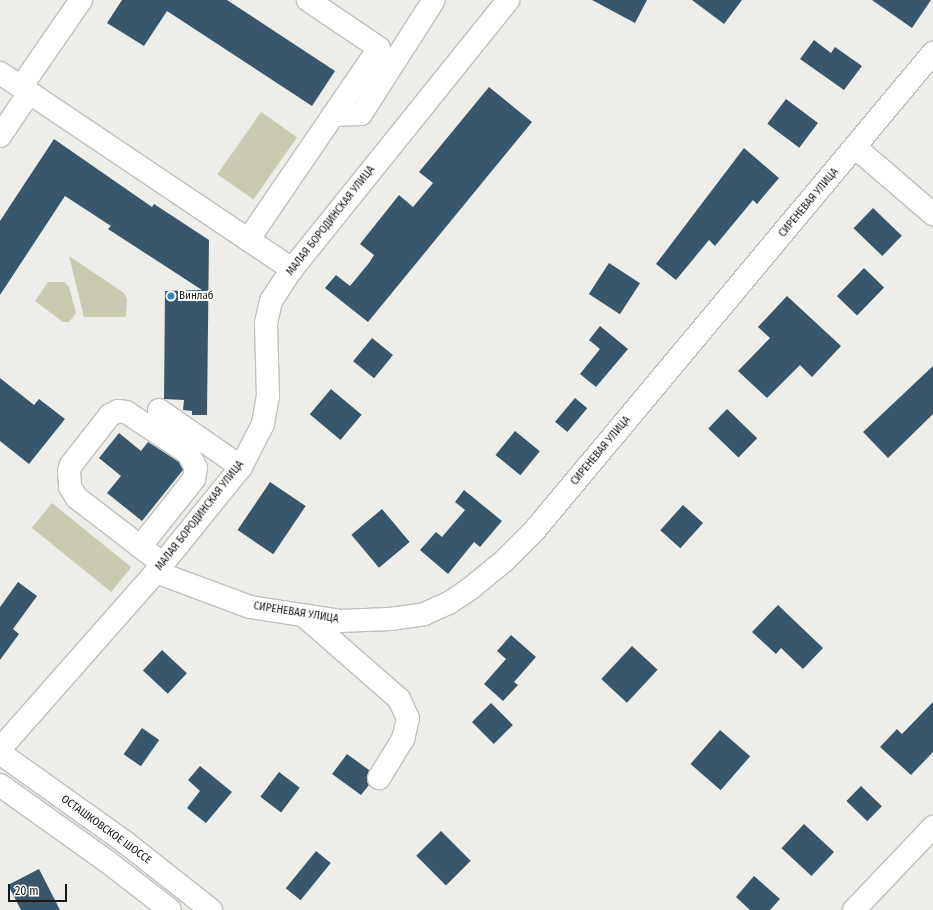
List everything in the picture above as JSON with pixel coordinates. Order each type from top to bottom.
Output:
[{"type":"street","points":[[0,136],[25,90],[81,0]]},
{"type":"street","points":[[248,240],[379,48],[308,0]]},
{"type":"street","points":[[333,114],[361,114],[434,0]]},
{"type":"street","name":"МАЛАЯ БОРОДИНСКАЯ УЛИЦА","points":[[0,749],[160,568],[241,467],[263,424],[268,396],[266,323],[271,301],[292,269],[508,0]]},
{"type":"street","name":"СИРЕНЕВАЯ УЛИЦА","points":[[140,546],[160,568],[250,607],[340,621],[390,619],[424,614],[449,603],[504,561],[544,519],[933,54]]},
{"type":"street","points":[[0,73],[292,269]]},
{"type":"street","points":[[855,147],[933,214]]},
{"type":"street","points":[[159,410],[241,467]]},
{"type":"street","points":[[118,411],[126,412],[188,453],[196,468],[194,479],[140,546],[77,498],[70,487],[69,471],[72,465],[110,415],[118,411]]},
{"type":"street","points":[[303,615],[399,699],[408,718],[403,739],[379,778]]},
{"type":"street","name":"ОСТАШКОВСКОЕ ШОССЕ","points":[[0,753],[126,843],[211,910]]},
{"type":"street","points":[[0,785],[108,862],[170,910]]},
{"type":"street","points":[[854,910],[933,827]]},
{"type":"green space","points":[[261,112],[297,137],[253,199],[217,174]]},
{"type":"green space","points":[[69,256],[124,293],[127,299],[126,317],[84,317]]},
{"type":"green space","points":[[48,282],[64,282],[69,287],[76,313],[69,322],[63,322],[35,301]]},
{"type":"green space","points":[[52,503],[131,567],[111,592],[32,528]]},
{"type":"building","points":[[122,0],[227,0],[335,71],[312,106],[167,11],[144,46],[107,23]]},
{"type":"building","points":[[592,0],[647,0],[635,23]]},
{"type":"building","points":[[692,0],[742,0],[724,24]]},
{"type":"building","points":[[872,0],[931,0],[912,28]]},
{"type":"building","points":[[814,40],[831,53],[835,47],[862,66],[844,90],[800,59]]},
{"type":"building","points":[[489,87],[532,122],[368,322],[325,288],[336,275],[350,286],[369,263],[374,255],[360,244],[399,195],[413,207],[433,183],[419,172]]},
{"type":"building","points":[[786,99],[818,123],[799,148],[767,124]]},
{"type":"building","points":[[54,139],[152,207],[154,204],[209,240],[207,415],[192,415],[192,411],[183,410],[184,400],[164,399],[165,291],[202,290],[108,229],[111,226],[65,196],[0,295],[0,221]]},
{"type":"building","points":[[744,148],[779,178],[757,204],[753,200],[715,246],[709,240],[676,280],[656,264]]},
{"type":"building","points":[[873,208],[902,236],[882,256],[854,228]]},
{"type":"building","points":[[609,263],[640,283],[620,314],[589,294]]},
{"type":"building","points":[[864,268],[884,287],[857,316],[837,296]]},
{"type":"building","points":[[787,296],[841,346],[812,377],[800,365],[767,398],[738,371],[770,338],[758,327]]},
{"type":"building","points":[[600,326],[628,349],[596,387],[580,374],[600,349],[589,340]]},
{"type":"building","points":[[372,338],[393,355],[374,378],[353,361]]},
{"type":"building","points":[[933,366],[933,414],[888,458],[863,432]]},
{"type":"building","points":[[0,378],[34,405],[39,399],[65,419],[29,464],[0,441]]},
{"type":"building","points":[[331,389],[362,415],[340,440],[310,414]]},
{"type":"building","points":[[575,398],[587,408],[567,432],[555,422]]},
{"type":"building","points":[[727,409],[757,438],[738,458],[708,428]]},
{"type":"building","points":[[515,431],[540,451],[520,475],[495,455]]},
{"type":"building","points":[[119,433],[141,451],[148,442],[179,462],[183,470],[142,521],[107,493],[121,476],[99,458]]},
{"type":"building","points":[[270,482],[306,506],[273,554],[238,530]]},
{"type":"building","points":[[464,490],[502,521],[480,547],[474,542],[448,574],[420,550],[436,532],[442,537],[465,510],[455,502]]},
{"type":"building","points":[[683,505],[703,523],[680,548],[660,530]]},
{"type":"building","points":[[382,509],[410,542],[379,568],[351,535]]},
{"type":"building","points":[[18,582],[37,596],[13,629],[19,634],[0,660],[0,607]]},
{"type":"building","points":[[778,605],[823,648],[803,669],[781,648],[776,654],[752,632]]},
{"type":"building","points":[[511,635],[536,657],[514,682],[518,685],[503,701],[484,684],[506,659],[497,651]]},
{"type":"building","points":[[632,646],[658,670],[627,703],[601,679]]},
{"type":"building","points":[[162,650],[187,673],[168,694],[143,670]]},
{"type":"building","points":[[933,702],[933,752],[911,775],[880,747],[897,729],[902,734]]},
{"type":"building","points":[[491,703],[513,725],[494,744],[472,722]]},
{"type":"building","points":[[142,728],[159,740],[141,766],[124,754]]},
{"type":"building","points":[[720,730],[750,756],[721,790],[690,764]]},
{"type":"building","points":[[347,754],[369,770],[367,778],[369,785],[361,795],[332,774]]},
{"type":"building","points":[[200,766],[232,792],[206,823],[187,808],[200,791],[188,780]]},
{"type":"building","points":[[279,772],[300,788],[281,812],[260,797]]},
{"type":"building","points":[[861,786],[882,806],[867,821],[846,801]]},
{"type":"building","points":[[804,824],[834,852],[811,876],[781,848]]},
{"type":"building","points":[[441,831],[471,861],[446,885],[416,856]]},
{"type":"building","points":[[316,851],[331,863],[301,900],[286,888]]},
{"type":"building","points":[[39,869],[60,910],[21,910],[8,885]]},
{"type":"building","points":[[754,876],[780,899],[770,910],[750,910],[736,897]]},
{"type":"place","name":"Винлаб","points":[[171,296]]}]
